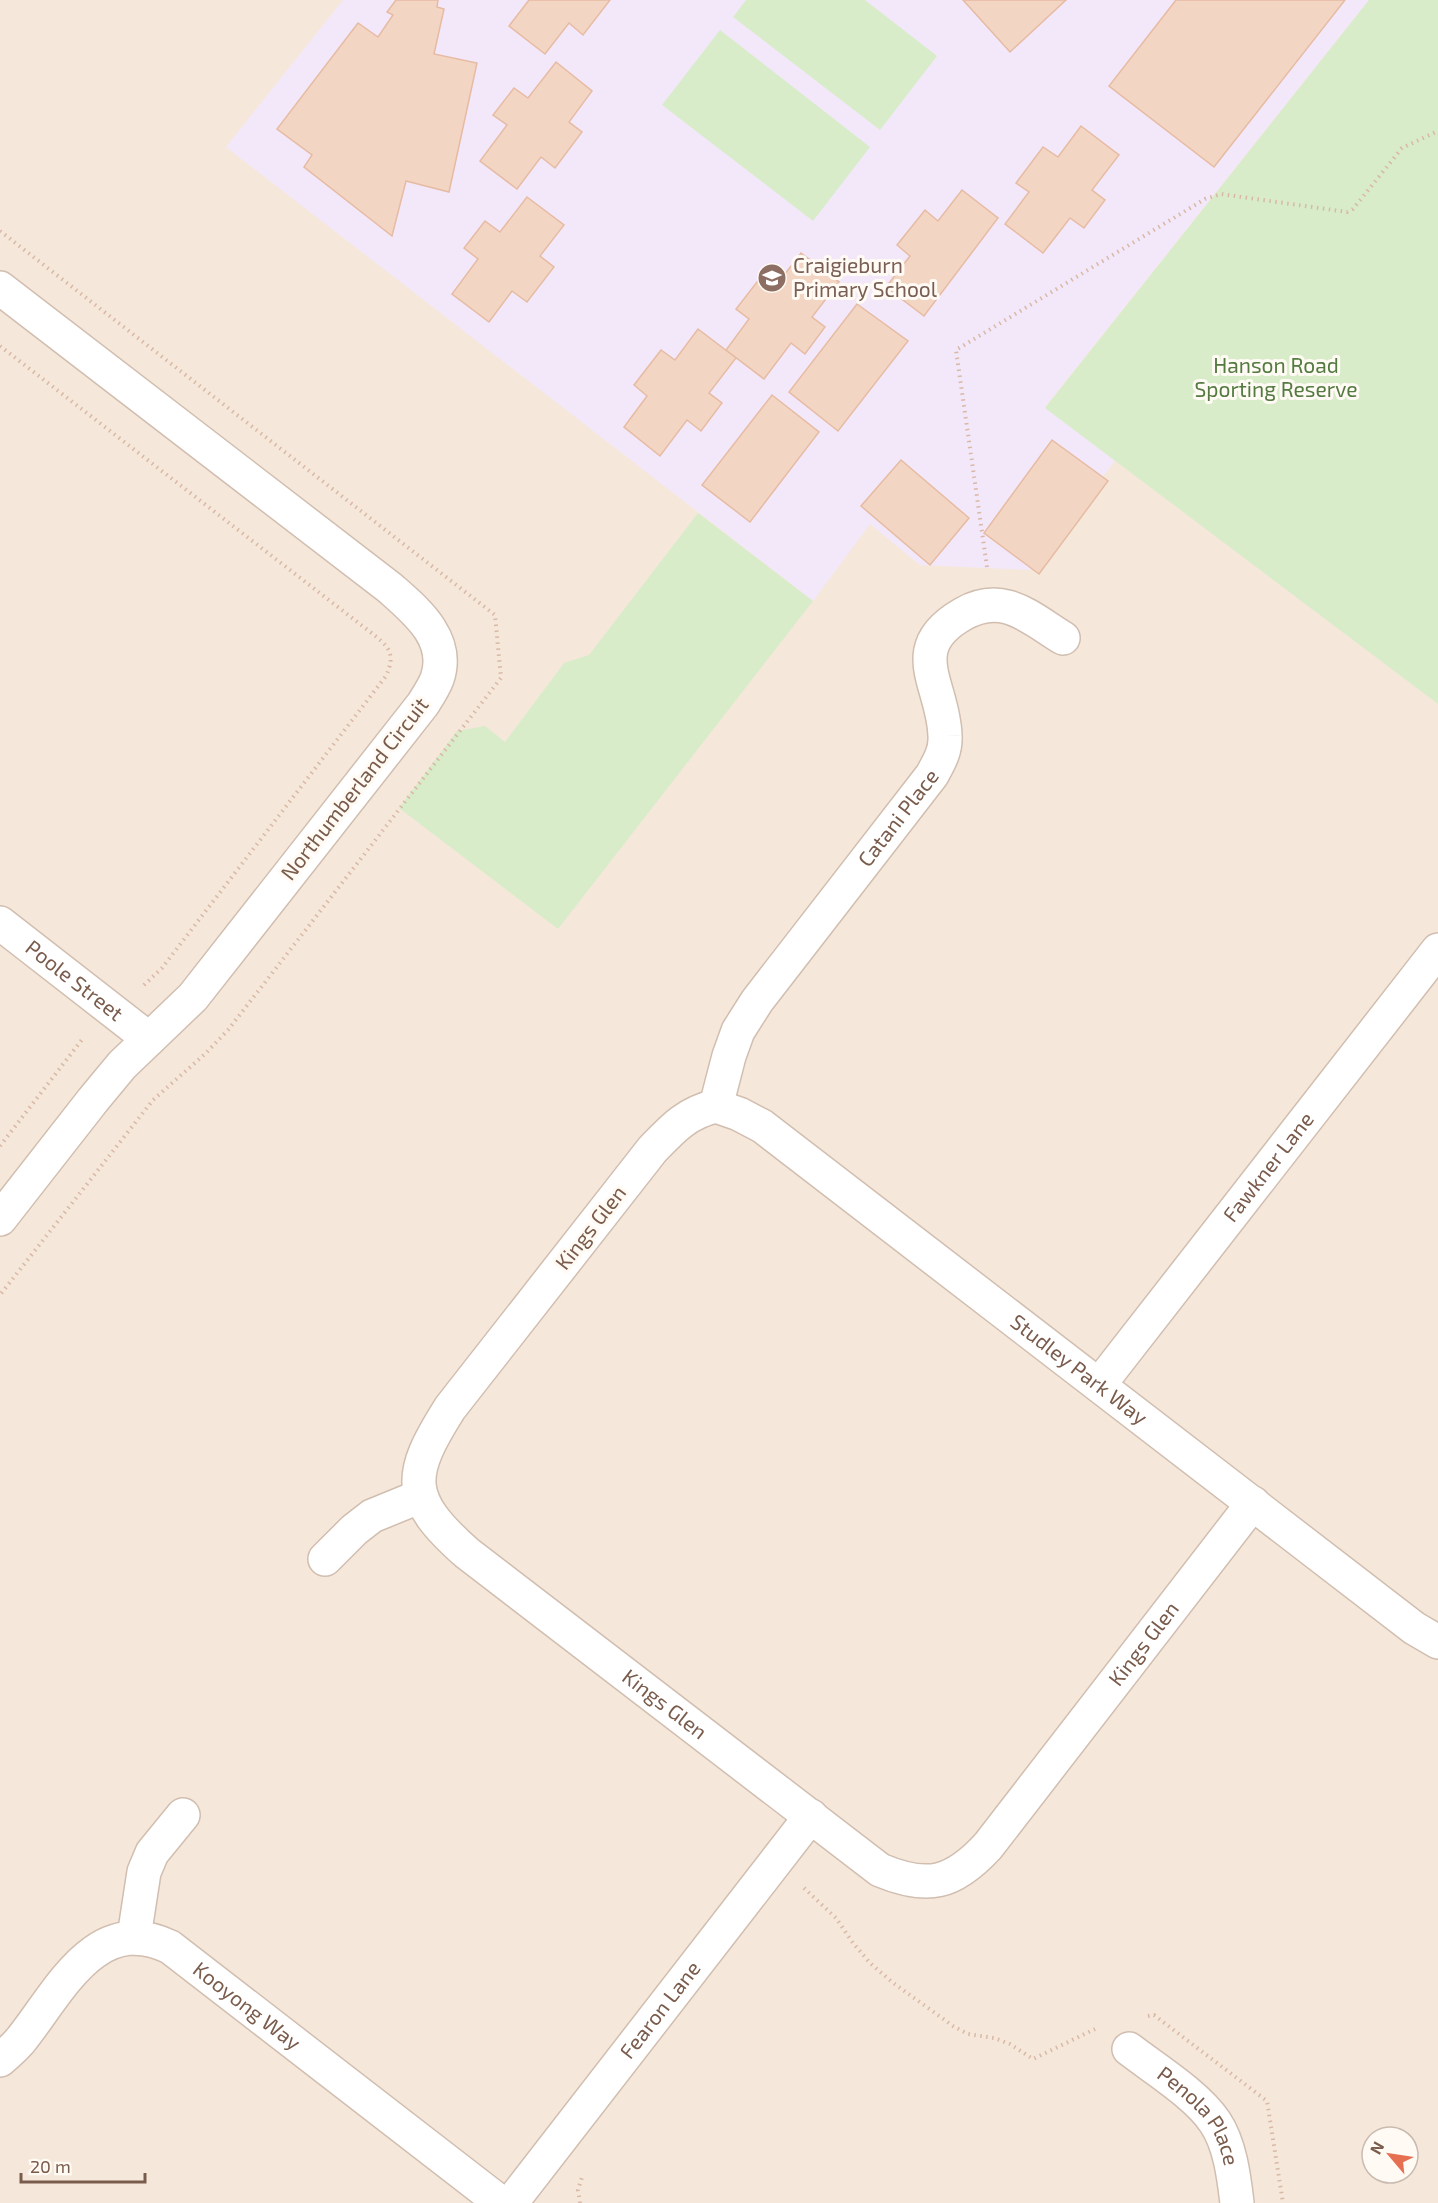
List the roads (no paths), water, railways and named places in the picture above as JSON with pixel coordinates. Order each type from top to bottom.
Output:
[{"type":"street","name":"Northumberland Circuit","points":[[0,288],[390,588],[420,614],[433,633],[441,659],[437,679],[423,704],[193,997],[122,1065],[0,1219]]},
{"type":"street","name":"Catani Place","points":[[716,1106],[738,1031],[757,1000],[932,775],[943,755],[945,736],[929,658],[933,641],[947,623],[970,610],[992,603],[1016,609],[1063,638]]},
{"type":"street","name":"Poole Street","points":[[0,923],[149,1039]]},
{"type":"street","name":"Fawkner Lane","points":[[1099,1385],[1438,950]]},
{"type":"street","name":"Studley Park Way","points":[[716,1106],[739,1114],[762,1126],[1414,1628],[1438,1642]]},
{"type":"street","name":"Kings Glen","points":[[716,1106],[701,1109],[678,1122],[652,1150],[450,1408],[432,1437],[421,1461],[419,1481],[421,1496],[428,1513],[441,1530],[467,1553],[880,1870],[920,1882],[938,1880],[961,1872],[988,1846],[1253,1503]]},
{"type":"street","points":[[325,1559],[354,1530],[372,1516],[421,1496]]},
{"type":"street","points":[[134,1937],[144,1872],[152,1853],[183,1815]]},
{"type":"street","name":"Fearon Lane","points":[[511,2203],[811,1815]]},
{"type":"street","name":"Kooyong Way","points":[[0,2060],[18,2043],[77,1964],[94,1951],[110,1943],[134,1937],[154,1939],[170,1947],[501,2203]]},
{"type":"street","name":"Penola Place","points":[[1130,2049],[1205,2108],[1217,2123],[1226,2145],[1237,2203]]},
{"type":"place","name":"Craigieburn Primary School","points":[[772,278]]},
{"type":"park label","name":"Hanson Road Sporting Reserve","points":[[1276,378]]}]
